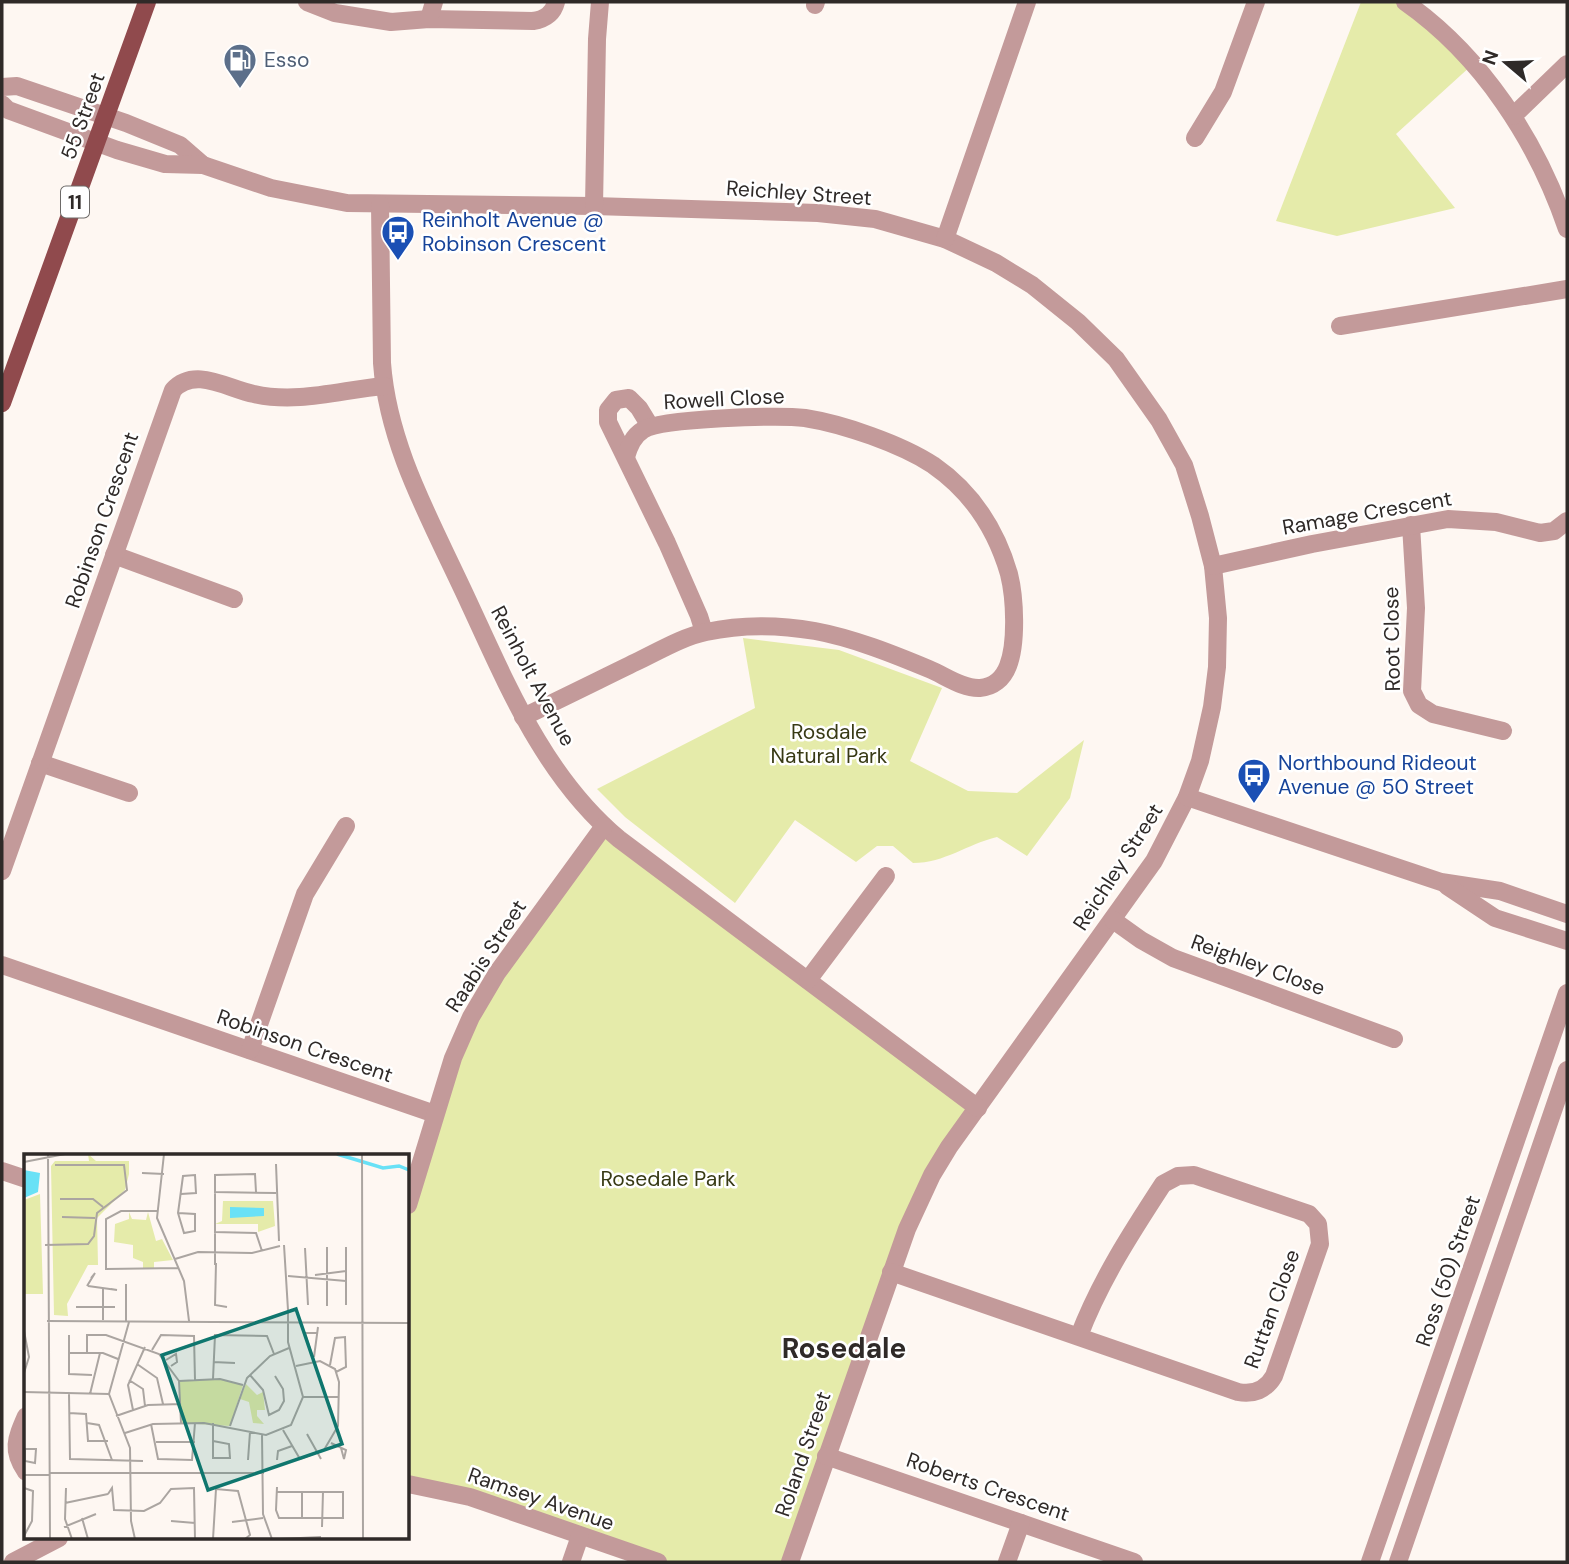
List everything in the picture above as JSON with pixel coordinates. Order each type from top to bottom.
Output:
[{"type":"main road","name":"55 Street","points":[[2,403],[148,2]]},
{"type":"street","points":[[307,2],[335,13],[391,22],[431,10],[533,22],[546,18],[556,2]]},
{"type":"street","points":[[594,206],[600,2]]},
{"type":"street","points":[[945,239],[1027,2]]},
{"type":"street","points":[[1195,138],[1223,92],[1256,2]]},
{"type":"street","points":[[1405,2],[1458,48],[1513,116],[1542,168],[1567,229]]},
{"type":"street","points":[[1513,116],[1567,64]]},
{"type":"street","name":"Reichley Street","points":[[2,87],[16,86],[107,116],[180,145],[203,165]]},
{"type":"street","name":"Reichley Street","points":[[2,104],[8,110],[165,164],[203,165],[294,194],[347,204],[594,206],[818,213],[875,219],[945,239],[996,263],[1032,285],[1078,322],[1116,359],[1159,420],[1184,465],[1213,566],[1218,618],[1217,667],[1203,747],[1187,797],[1154,862],[932,1175],[917,1204],[860,1360]]},
{"type":"street","name":"Reinholt Avenue","points":[[380,204],[384,386],[395,434],[411,479],[523,717],[569,786],[604,826],[978,1108]]},
{"type":"street","points":[[1340,326],[1567,289]]},
{"type":"street","name":"Robinson Crescent","points":[[2,871],[168,400],[179,383],[201,379],[252,394],[287,398],[384,386]]},
{"type":"street","points":[[650,426],[629,398],[620,398],[611,405],[608,422],[678,568],[704,632]]},
{"type":"street","name":"Rowell Close","points":[[523,717],[677,642],[704,632],[763,627],[816,631],[910,661],[971,687],[981,688],[998,682],[1010,663],[1014,616],[1012,584],[996,535],[983,514],[951,479],[915,455],[853,430],[805,418],[755,417],[650,426],[634,438],[626,457]]},
{"type":"street","name":"Ramage Crescent","points":[[1213,566],[1411,525],[1465,519],[1496,522],[1540,533],[1554,531],[1567,521]]},
{"type":"street","name":"Root Close","points":[[1411,525],[1416,608],[1412,683],[1414,698],[1426,711],[1433,714],[1503,731]]},
{"type":"street","points":[[114,555],[234,599]]},
{"type":"street","points":[[40,763],[129,793]]},
{"type":"street","points":[[1187,797],[1441,882],[1500,891],[1567,914]]},
{"type":"street","points":[[250,1051],[305,894],[346,826]]},
{"type":"street","name":"Raabis Street","points":[[410,1198],[459,1042],[483,994],[604,826]]},
{"type":"street","points":[[808,980],[886,876]]},
{"type":"street","points":[[1441,882],[1494,918],[1567,941]]},
{"type":"street","name":"Reighley Close","points":[[1113,920],[1173,958],[1394,1039]]},
{"type":"street","name":"Robinson Crescent","points":[[2,965],[435,1114]]},
{"type":"street","name":"Ross (50) Street","points":[[1370,1562],[1567,993]]},
{"type":"street","points":[[1398,1562],[1567,1070]]},
{"type":"street","points":[[2,1171],[24,1178]]},
{"type":"street","name":"Ruttan Close","points":[[891,1272],[1245,1393],[1262,1389],[1275,1376],[1320,1244],[1318,1224],[1309,1214],[1206,1178],[1186,1175],[1170,1178],[1163,1184],[1120,1250],[1093,1301],[1079,1336]]},
{"type":"street","name":"Roland Street","points":[[790,1562],[860,1360]]},
{"type":"street","points":[[24,1423],[16,1451],[24,1469]]},
{"type":"street","name":"Roberts Crescent","points":[[827,1456],[1134,1562]]},
{"type":"street","name":"Ramsey Avenue","points":[[410,1484],[470,1497],[658,1562]]},
{"type":"street","points":[[1007,1562],[1021,1523]]},
{"type":"street","points":[[571,1562],[580,1536]]},
{"type":"street","points":[[13,1562],[55,1540]]},
{"type":"green space","points":[[1361,2],[1405,2],[1472,65],[1396,134],[1455,208],[1337,236],[1276,221]]},
{"type":"green space","name":"Rosdale Natural Park","points":[[743,638],[839,650],[942,688],[910,761],[968,791],[1017,793],[1084,740],[1070,798],[1027,856],[997,837],[946,857],[913,863],[893,846],[877,846],[856,862],[795,820],[735,903],[625,817],[597,789],[755,708]]},
{"type":"green space","name":"Rosedale Park","points":[[604,826],[978,1108],[932,1175],[790,1562],[658,1562],[410,1485],[410,1199],[459,1042]]},
{"type":"place","name":"Esso","points":[[240,90]]},
{"type":"place","name":"Reinholt Avenue @ Robinson Crescent","points":[[398,262]]},
{"type":"place","name":"Northbound Rideout Avenue @ 50 Street","points":[[1254,805]]},
{"type":"district","name":"Rosedale","points":[[844,1348]]}]
